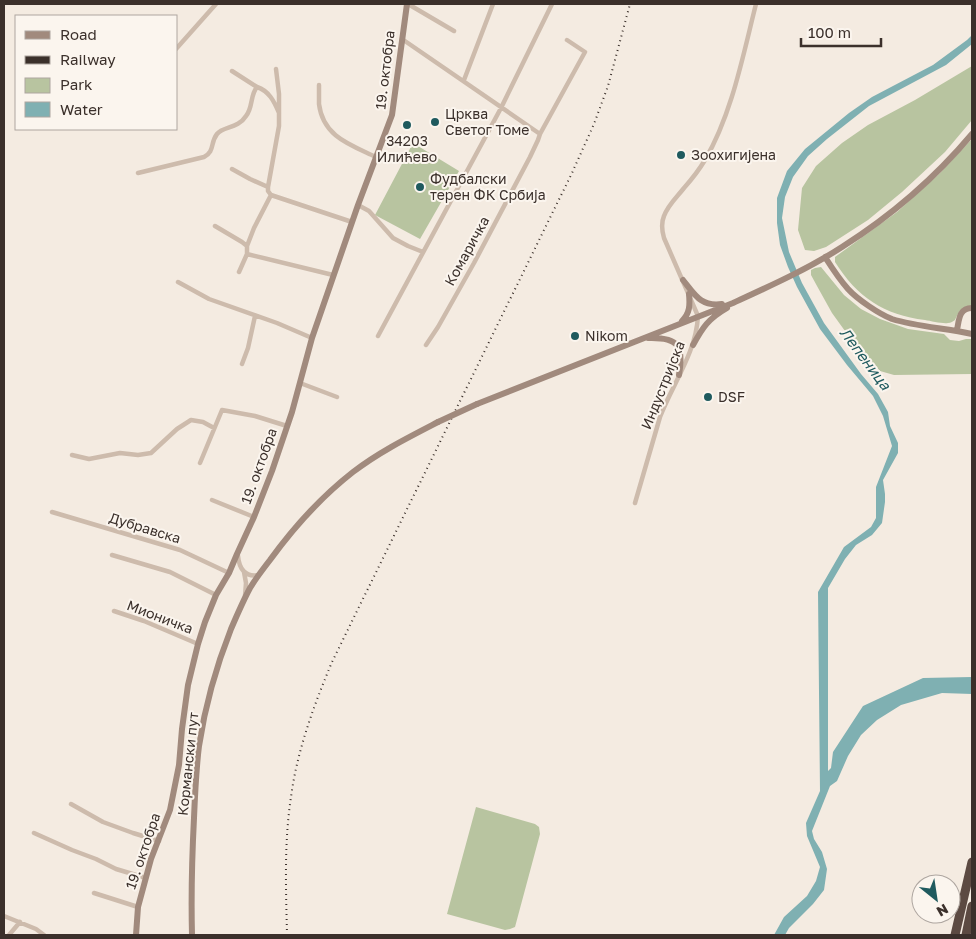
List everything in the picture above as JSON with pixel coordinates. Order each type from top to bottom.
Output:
[{"type":"highway","points":[[956,935],[972,862]]},
{"type":"highway","points":[[966,935],[972,906]]},
{"type":"street","points":[[178,47],[216,4]]},
{"type":"street","points":[[407,4],[454,31]]},
{"type":"street","name":"19. октобра","points":[[136,935],[138,906],[151,859],[170,810],[179,765],[188,685],[198,644],[216,595],[230,571],[272,472],[333,275],[392,115],[407,4]]},
{"type":"street","points":[[464,80],[493,4]]},
{"type":"street","points":[[378,336],[501,108],[552,4]]},
{"type":"street","points":[[698,316],[664,238],[662,230],[663,217],[704,162],[719,132],[732,95],[756,4]]},
{"type":"street","points":[[402,39],[540,134]]},
{"type":"street","name":"Комаричка","points":[[426,345],[474,262],[585,52],[567,40]]},
{"type":"street","points":[[276,69],[279,94],[278,134],[268,191],[271,195],[352,222]]},
{"type":"street","points":[[232,71],[262,89],[271,97],[279,113]]},
{"type":"street","points":[[319,84],[319,105],[328,128],[339,139],[376,157]]},
{"type":"street","points":[[138,173],[204,158],[210,152],[218,132],[241,122],[248,114],[257,87]]},
{"type":"street","points":[[692,345],[703,327],[715,315],[825,257],[897,208],[931,179],[972,134]]},
{"type":"street","points":[[232,169],[250,180],[268,187]]},
{"type":"street","points":[[239,272],[254,228],[271,195]]},
{"type":"street","points":[[358,205],[369,211],[393,238],[423,252]]},
{"type":"street","points":[[215,226],[247,246]]},
{"type":"street","points":[[246,254],[333,275]]},
{"type":"street","points":[[825,257],[848,289],[864,303],[885,315],[932,328],[957,330],[972,334]]},
{"type":"street","points":[[683,280],[698,299],[703,302],[717,305],[733,303]]},
{"type":"street","points":[[178,282],[209,298],[312,338]]},
{"type":"street","points":[[680,323],[687,316],[690,305],[689,294]]},
{"type":"street","name":"Кормански пут","points":[[192,935],[191,874],[196,774],[199,745],[211,686],[244,599],[259,575],[299,524],[331,491],[354,472],[408,437],[477,404],[753,294]]},
{"type":"street","points":[[957,330],[962,312],[972,308]]},
{"type":"street","points":[[242,364],[248,348],[254,316]]},
{"type":"street","name":"Индустријска","points":[[635,503],[660,417],[688,358],[696,334],[698,316]]},
{"type":"street","points":[[644,338],[665,338],[679,348],[682,360],[679,375]]},
{"type":"street","points":[[300,383],[336,397]]},
{"type":"street","points":[[200,463],[222,410],[255,416],[287,426]]},
{"type":"street","points":[[72,456],[89,459],[120,453],[138,455],[151,453],[177,429],[191,420],[203,422],[214,428]]},
{"type":"street","points":[[212,500],[254,517]]},
{"type":"street","name":"Дубравска","points":[[52,512],[180,550],[230,571]]},
{"type":"street","points":[[237,554],[240,567],[244,572],[246,584],[244,599]]},
{"type":"street","points":[[112,555],[170,572],[216,595]]},
{"type":"street","points":[[230,571],[236,566],[240,567]]},
{"type":"street","points":[[244,572],[254,576],[259,575]]},
{"type":"street","name":"Мионичка","points":[[114,611],[144,621],[198,644]]},
{"type":"street","points":[[71,804],[103,822],[133,834],[159,841]]},
{"type":"street","points":[[34,833],[72,850],[96,858],[116,870],[146,878]]},
{"type":"street","points":[[94,893],[138,906]]},
{"type":"street","points":[[4,916],[36,929],[44,935]]},
{"type":"street","points":[[10,935],[20,922]]},
{"type":"green space","points":[[972,66],[972,120],[945,152],[902,192],[868,220],[826,247],[814,251],[805,250],[798,230],[802,188],[816,166],[842,143],[868,125]]},
{"type":"green space","points":[[972,139],[972,306],[963,308],[955,320],[950,323],[910,318],[884,309],[862,294],[853,285],[835,262],[835,257],[897,212],[940,173]]},
{"type":"green space","name":"Фудбалски терен ФК Србија","points":[[413,143],[459,171],[420,239],[375,215]]},
{"type":"green space","points":[[821,267],[844,295],[861,309],[880,319],[908,329],[944,334],[950,340],[972,339],[972,374],[894,375],[880,371],[832,313],[811,275],[811,270]]},
{"type":"green space","points":[[476,807],[535,824],[539,827],[540,834],[515,927],[510,929],[505,930],[447,914]]},
{"type":"water","points":[[972,35],[972,44],[946,65],[869,106],[827,139],[808,156],[793,177],[785,197],[782,218],[789,252],[802,283],[824,323],[878,394],[888,412],[890,426],[898,443],[898,453],[883,480],[885,502],[882,523],[872,535],[856,545],[845,559],[828,588],[828,771],[831,768],[833,752],[863,706],[923,678],[972,677],[972,694],[942,693],[901,705],[877,720],[861,735],[848,756],[837,781],[830,786],[812,831],[814,839],[822,852],[827,869],[824,890],[789,928],[785,935],[774,935],[784,917],[807,896],[816,881],[820,867],[807,836],[806,823],[820,791],[818,592],[844,547],[871,527],[876,518],[876,487],[892,446],[883,416],[873,396],[820,329],[797,287],[780,245],[777,223],[777,198],[787,171],[805,149],[872,97],[933,65]]},
{"type":"railway","points":[[287,935],[286,849],[291,797],[297,763],[319,695],[332,662],[572,173],[594,124],[608,86],[630,4]]},
{"type":"place","name":"Црква Светог Томе","points":[[435,122]]},
{"type":"place","name":"34203 Илићево","points":[[407,125]]},
{"type":"place","name":"Зоохигијена","points":[[681,155]]},
{"type":"place","name":"Фудбалски терен ФК Србија","points":[[420,187]]},
{"type":"place","name":"Nikom","points":[[575,336]]},
{"type":"place","name":"DSF","points":[[708,397]]},
{"type":"water label","name":"Лепеница","points":[[865,359]]}]
